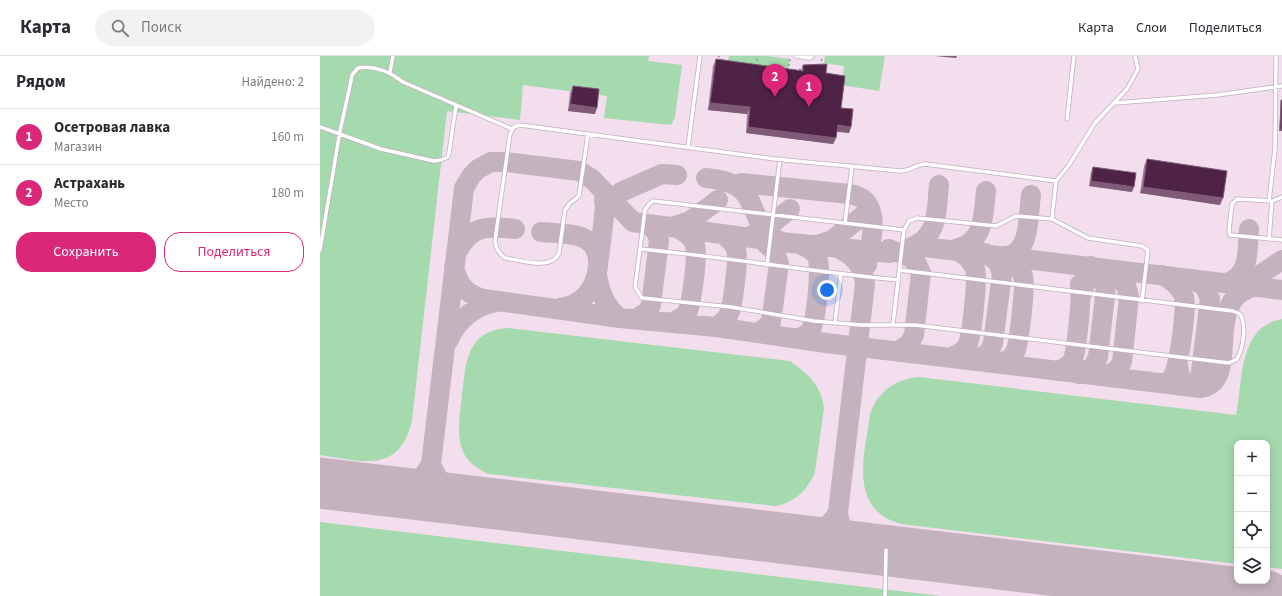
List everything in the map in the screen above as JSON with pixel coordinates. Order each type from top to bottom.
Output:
[{"type":"lane","points":[[390,72],[393,56]]},
{"type":"lane","points":[[688,148],[700,56]]},
{"type":"lane","points":[[796,56],[810,58],[812,56]]},
{"type":"lane","points":[[1067,119],[1074,56]]},
{"type":"lane","points":[[1052,219],[1056,181],[1069,165],[1095,123],[1127,89],[1138,69],[1135,56]]},
{"type":"lane","points":[[1269,239],[1275,149],[1276,56]]},
{"type":"lane","points":[[320,250],[340,134],[352,75],[355,71],[364,67],[371,67],[390,72],[403,82],[512,130]]},
{"type":"lane","points":[[1115,103],[1217,95],[1282,86]]},
{"type":"lane","points":[[320,127],[381,149],[434,161],[441,160],[448,157],[456,106]]},
{"type":"lane","points":[[588,134],[579,196],[569,204],[565,210],[558,256],[552,262],[543,263],[505,258],[498,252],[495,246],[510,134],[512,130],[520,125],[780,159],[908,171],[925,164],[1056,181]]},
{"type":"lane","points":[[767,265],[780,159]]},
{"type":"lane","points":[[845,223],[852,166]]},
{"type":"lane","points":[[1282,198],[1271,201],[1234,200],[1232,204],[1229,232],[1230,235],[1282,240]]},
{"type":"lane","points":[[899,270],[1237,313],[1240,314],[1244,323],[1239,357],[1235,362],[1225,363],[971,332],[893,324],[835,322],[690,302],[642,298],[635,287],[646,210],[649,204],[653,201],[904,230]]},
{"type":"lane","points":[[893,324],[904,230],[909,221],[917,218],[996,226],[1016,216],[1052,219],[1088,238],[1142,246],[1148,250],[1142,301]]},
{"type":"lane","points":[[640,249],[898,280]]},
{"type":"lane","points":[[835,322],[841,274]]},
{"type":"lane","points":[[885,596],[886,550]]},
{"type":"path","points":[[718,56],[727,64]]},
{"type":"path","points":[[756,67],[758,56]]},
{"type":"path","points":[[791,56],[788,71],[805,69],[805,72]]},
{"type":"path","points":[[818,68],[821,68],[822,56]]},
{"type":"green space","points":[[320,56],[649,56],[648,61],[682,65],[675,117],[671,125],[604,118],[607,96],[523,85],[520,120],[447,111],[412,420],[406,438],[398,450],[388,457],[377,460],[350,460],[320,455]]},
{"type":"green space","points":[[729,56],[767,56],[790,59],[788,68],[728,61]]},
{"type":"green space","points":[[825,56],[885,56],[879,91],[842,85],[844,66],[824,63]]},
{"type":"green space","points":[[1282,319],[1282,569],[1270,567],[1270,440],[1234,440],[1234,564],[901,524],[884,517],[873,506],[866,493],[863,478],[863,462],[870,414],[873,406],[883,393],[903,380],[919,377],[1236,415],[1245,357],[1257,332],[1268,324]]},
{"type":"green space","points":[[508,328],[790,361],[808,376],[817,386],[824,408],[815,472],[812,479],[800,495],[788,502],[775,506],[489,474],[477,468],[469,460],[463,451],[460,442],[459,420],[463,384],[467,361],[476,342],[484,335],[494,330]]},
{"type":"green space","points":[[320,522],[941,596],[320,596]]},
{"type":"building","points":[[716,59],[803,71],[803,65],[827,64],[826,73],[845,76],[841,108],[853,109],[851,127],[838,125],[836,138],[748,127],[750,107],[710,103]]},
{"type":"building","points":[[573,86],[599,89],[597,108],[570,104]]},
{"type":"building","points":[[1281,100],[1282,129],[1280,129]]},
{"type":"building","points":[[1147,159],[1227,171],[1223,198],[1143,187]]},
{"type":"building","points":[[1093,167],[1136,173],[1134,187],[1091,181]]},
{"type":"taxiway","points":[[386,491],[413,484],[423,476],[431,464],[464,188],[472,175],[478,169],[491,162],[506,162],[579,171],[592,179],[633,222],[781,242],[890,253]]},
{"type":"taxiway","points":[[604,213],[615,197],[621,192],[662,174],[677,175]]},
{"type":"taxiway","points":[[706,178],[725,181],[738,187],[746,195],[761,224],[769,233],[781,242]]},
{"type":"taxiway","points":[[737,186],[741,183],[849,194],[860,197],[867,204],[871,212],[873,222],[867,265]]},
{"type":"taxiway","points":[[909,248],[919,243],[931,230],[936,213],[939,185]]},
{"type":"taxiway","points":[[956,249],[965,246],[972,240],[981,227],[986,191]]},
{"type":"taxiway","points":[[1005,256],[1013,254],[1020,249],[1024,242],[1027,233],[1031,195]]},
{"type":"taxiway","points":[[599,258],[605,209],[604,200]]},
{"type":"taxiway","points":[[671,227],[690,221],[718,200]]},
{"type":"taxiway","points":[[752,235],[764,230],[790,209]]},
{"type":"taxiway","points":[[815,246],[832,240],[861,217]]},
{"type":"taxiway","points":[[636,319],[647,312],[651,305],[659,241],[657,233],[648,224]]},
{"type":"taxiway","points":[[456,254],[467,237],[480,230],[487,228],[515,229]]},
{"type":"taxiway","points":[[673,322],[683,317],[688,311],[693,288],[696,258],[695,245],[692,239],[677,228]]},
{"type":"taxiway","points":[[1226,283],[1234,280],[1240,275],[1244,268],[1249,229]]},
{"type":"taxiway","points":[[541,232],[565,234],[583,238],[593,245],[597,255],[598,267],[591,289],[581,300],[560,308]]},
{"type":"taxiway","points":[[716,327],[723,322],[729,314],[736,271],[737,255],[735,247],[730,240],[722,234]]},
{"type":"taxiway","points":[[757,333],[771,322],[779,264],[775,252],[761,239]]},
{"type":"taxiway","points":[[799,338],[809,332],[813,324],[818,293],[819,271],[817,257],[814,252],[800,244]]},
{"type":"taxiway","points":[[916,246],[1282,290]]},
{"type":"taxiway","points":[[789,539],[811,536],[818,533],[829,525],[838,512],[865,284],[858,263],[850,255],[840,249]]},
{"type":"taxiway","points":[[889,249],[910,257],[917,264],[921,273],[914,335],[909,344],[898,351]]},
{"type":"taxiway","points":[[952,357],[961,353],[967,346],[969,340],[973,320],[976,284],[976,275],[973,265],[967,257],[955,249]]},
{"type":"taxiway","points":[[972,360],[988,354],[993,343],[1002,274],[998,262],[985,253]]},
{"type":"taxiway","points":[[997,363],[1008,360],[1015,352],[1023,302],[1023,276],[1013,262],[1005,256]]},
{"type":"taxiway","points":[[1240,284],[1249,282],[1282,260]]},
{"type":"taxiway","points":[[1079,374],[1093,367],[1098,357],[1105,296],[1105,282],[1099,272],[1091,266]]},
{"type":"taxiway","points":[[454,267],[458,279],[464,288],[473,295],[484,299],[620,318],[716,327],[826,343],[1201,388],[1213,382],[1220,371],[1225,322],[1229,306],[1239,294],[1256,286]]},
{"type":"taxiway","points":[[1081,297],[1084,286],[1090,278],[1108,269],[1116,274],[1127,288],[1129,297],[1122,362],[1116,371],[1103,376]]},
{"type":"taxiway","points":[[597,275],[604,299],[610,309],[620,318]]},
{"type":"taxiway","points":[[1162,275],[1178,287],[1184,297],[1185,303],[1180,351],[1175,372],[1172,377]]},
{"type":"taxiway","points":[[1178,366],[1180,377],[1191,387],[1200,379],[1210,299],[1205,287],[1193,279]]},
{"type":"taxiway","points":[[1057,371],[1069,365],[1074,356],[1079,323],[1080,284]]},
{"type":"taxiway","points":[[448,341],[462,320],[474,310],[497,302]]},
{"type":"taxiway","points":[[431,464],[438,478],[448,488],[460,496],[475,501]]},
{"type":"taxiway","points":[[838,512],[841,524],[847,534],[866,548]]},
{"type":"runway","points":[[320,483],[1267,596]]},
{"type":"place","name":"Астрахань","points":[[775,97]]},
{"type":"place","name":"Осетровая лавка","points":[[809,107]]}]
